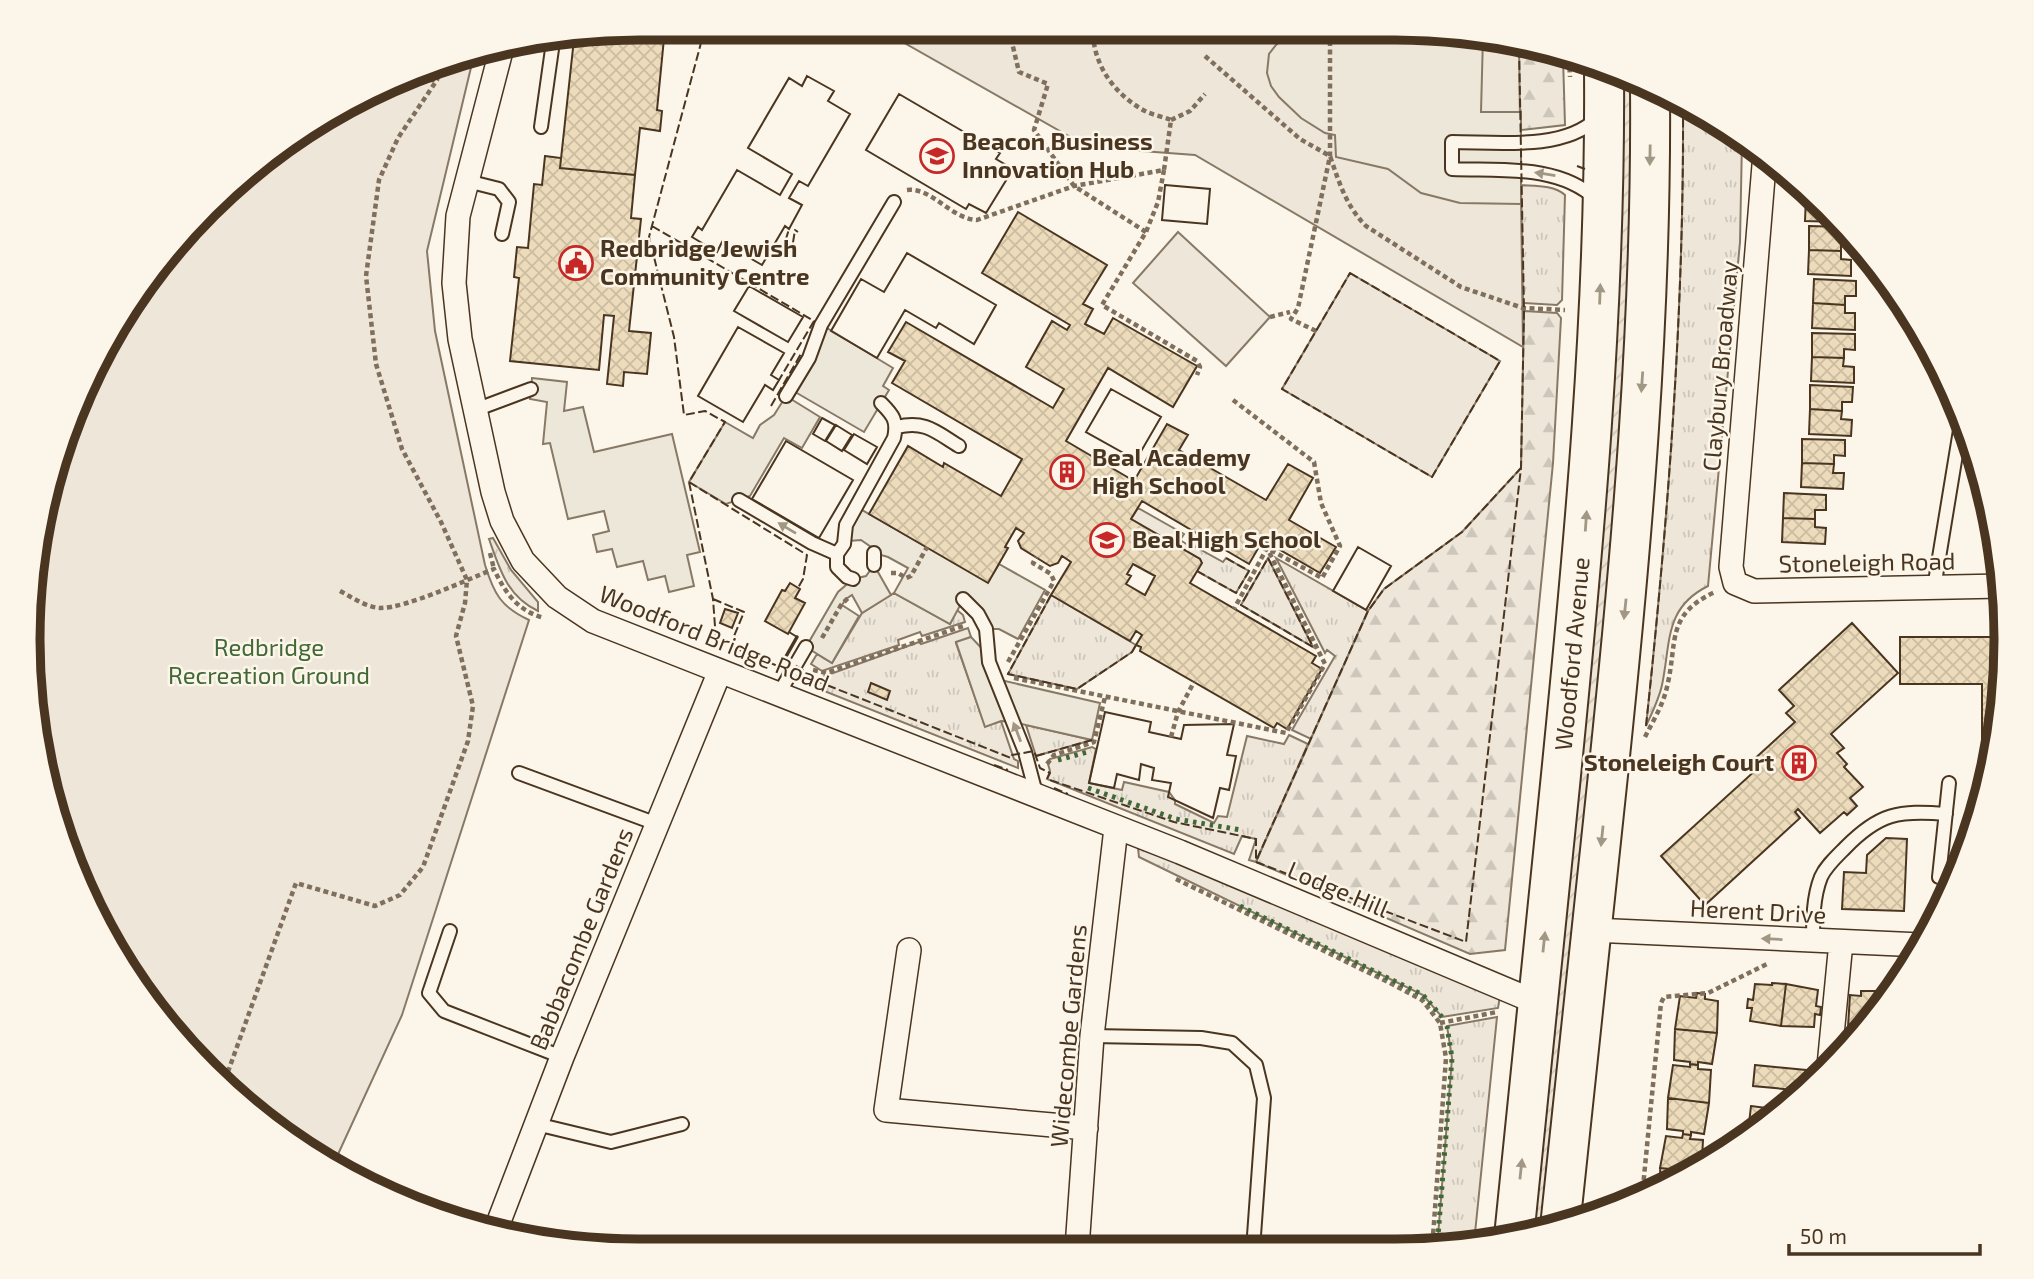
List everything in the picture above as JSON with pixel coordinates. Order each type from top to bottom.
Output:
[{"type":"highway","name":"Woodford Avenue","points":[[1514,1226],[1516,1001],[1582,569],[1597,368],[1604,78]]},
{"type":"highway","name":"Woodford Avenue","points":[[1561,1215],[1630,559],[1643,370],[1650,98]]},
{"type":"street","name":"Woodford Bridge Road","points":[[499,57],[458,216],[454,283],[460,338],[493,492],[502,521],[523,561],[557,597],[593,621],[778,695],[1035,787],[1116,828]]},
{"type":"street","name":"Claybury Broadway","points":[[1735,583],[1731,567],[1764,168]]},
{"type":"street","name":"Stoneleigh Road","points":[[1735,583],[1754,591],[1991,586]]},
{"type":"street","name":"Babbacombe Gardens","points":[[499,1221],[562,1057],[720,671]]},
{"type":"street","name":"Lodge Hill","points":[[1116,828],[1223,870],[1516,1001]]},
{"type":"street","name":"Widecombe Gardens","points":[[1078,1239],[1092,1036],[1116,828]]},
{"type":"street","name":"Herent Drive","points":[[1592,930],[1910,945]]},
{"type":"street","points":[[1830,1050],[1840,942]]},
{"type":"street","points":[[909,950],[886,1110],[1086,1128]]},
{"type":"lane","points":[[541,127],[552,47]]},
{"type":"lane","points":[[1603,205],[1570,180],[1546,173],[1452,169],[1452,142],[1549,140],[1587,127],[1604,111]]},
{"type":"lane","points":[[467,181],[499,189],[509,202],[502,234]]},
{"type":"lane","points":[[786,396],[809,358],[821,325],[894,202]]},
{"type":"lane","points":[[475,410],[531,389]]},
{"type":"lane","points":[[853,579],[838,567],[846,524],[894,438],[897,427],[894,416],[881,403]]},
{"type":"lane","points":[[897,427],[924,425],[959,446]]},
{"type":"lane","points":[[1934,587],[1959,438]]},
{"type":"lane","points":[[739,500],[812,543],[840,549]]},
{"type":"lane","points":[[963,599],[982,620],[986,629],[989,662],[1035,787]]},
{"type":"lane","points":[[778,695],[802,664],[806,647]]},
{"type":"lane","points":[[519,773],[657,824]]},
{"type":"lane","points":[[1944,879],[1939,877],[1949,783]]},
{"type":"lane","points":[[1813,941],[1814,914],[1821,878],[1830,863],[1857,836],[1880,818],[1913,811],[1946,814]]},
{"type":"lane","points":[[450,931],[429,993],[444,1011],[562,1057]]},
{"type":"lane","points":[[1092,1036],[1201,1038],[1232,1043],[1256,1065],[1264,1098],[1254,1239]]},
{"type":"lane","points":[[536,1124],[611,1142],[682,1124]]},
{"type":"path","points":[[1012,40],[1020,72],[1048,85],[1034,130],[1074,186],[1146,232]]},
{"type":"path","points":[[1093,40],[1102,70],[1120,93],[1145,111],[1171,120],[1191,111],[1205,94]]},
{"type":"path","points":[[1316,331],[1291,319],[1298,308],[1330,156],[1330,40]]},
{"type":"path","points":[[1205,56],[1300,139],[1330,156],[1353,214],[1366,226],[1461,287],[1523,308],[1565,310]]},
{"type":"path","points":[[227,1074],[296,883],[376,906],[400,895],[423,867],[468,741],[473,706],[456,636],[467,580],[441,522],[402,449],[376,364],[366,276],[379,180],[398,138],[438,75]]},
{"type":"path","points":[[426,80],[437,80]]},
{"type":"path","points":[[1171,120],[1158,202],[1146,232],[1102,305],[1197,361],[1200,367],[1197,374]]},
{"type":"path","points":[[894,202],[902,191],[909,188],[964,218],[977,220],[1074,186],[1164,170]]},
{"type":"path","points":[[1565,321],[1566,297]]},
{"type":"path","points":[[1270,317],[1290,312]]},
{"type":"path","points":[[1233,400],[1314,462],[1321,503],[1340,546],[1322,578],[1268,546]]},
{"type":"path","points":[[1234,609],[1268,546]]},
{"type":"path","points":[[1007,673],[1012,677],[1105,697],[1286,733],[1325,668],[1325,660],[1268,546]]},
{"type":"path","points":[[877,565],[906,578],[911,576],[927,547]]},
{"type":"path","points":[[851,594],[802,664],[816,672],[826,673],[964,625],[972,628],[1005,666],[1054,581],[1051,574],[1033,563],[1035,557]]},
{"type":"path","points":[[340,591],[378,608],[398,606],[494,569],[503,590],[519,607],[541,618],[593,621]]},
{"type":"path","points":[[1641,745],[1667,688],[1681,617],[1693,604],[1735,583]]},
{"type":"path","points":[[1171,737],[1178,712],[1194,682]]},
{"type":"path","points":[[1035,787],[1054,755],[1094,742],[1105,697]]},
{"type":"path","points":[[1176,879],[1422,1000],[1440,1023],[1446,1058],[1433,1237]]},
{"type":"path","points":[[1643,1184],[1661,1003],[1664,996],[1708,993],[1813,941]]},
{"type":"path","points":[[1440,1023],[1516,1001]]},
{"type":"green space","points":[[1394,40],[1473,45],[1519,54],[1523,347],[1195,155],[1088,147],[901,41]]},
{"type":"green space","points":[[1502,50],[1563,65],[1565,125],[1521,130],[1521,112]]},
{"type":"green space","name":"Redbridge Recreation Ground","points":[[472,65],[427,251],[435,331],[485,565],[492,584],[505,605],[529,620],[402,1015],[337,1156],[307,1138],[244,1090],[189,1035],[141,972],[121,939],[102,905],[72,832],[61,795],[45,718],[40,640],[42,600],[52,523],[72,447],[102,374],[141,307],[164,275],[189,244],[244,189],[307,141],[374,102]]},
{"type":"green space","points":[[1618,84],[1633,90],[1635,189],[1621,475],[1546,1219],[1530,1223]]},
{"type":"green space","points":[[1683,115],[1742,152],[1740,242],[1708,586],[1694,595],[1676,616],[1661,690],[1646,726],[1673,417],[1683,184]]},
{"type":"green space","points":[[1521,185],[1550,188],[1565,195],[1562,300],[1557,305],[1523,303]]},
{"type":"green space","points":[[1178,232],[1270,317],[1226,366],[1133,283]]},
{"type":"green space","points":[[1350,273],[1500,361],[1432,477],[1282,389]]},
{"type":"green space","points":[[1524,311],[1557,313],[1561,318],[1553,463],[1505,950],[1470,954],[1256,862],[1368,611],[1384,589],[1462,532],[1521,468]]},
{"type":"green space","points":[[1138,508],[1184,534],[1180,540],[1188,545],[1192,539],[1198,542],[1196,547],[1223,562],[1226,558],[1249,571],[1236,593],[1197,571],[1200,559],[1131,519]]},
{"type":"green space","points":[[493,538],[511,570],[538,602],[538,611],[519,598],[506,581],[489,539]]},
{"type":"green space","points":[[1268,558],[1313,647],[1241,605]]},
{"type":"green space","points":[[1276,558],[1368,611],[1311,739],[1292,730],[1335,656],[1327,650],[1325,653]]},
{"type":"green space","points":[[894,593],[950,624],[957,610],[963,615],[965,622],[922,636],[920,632],[898,640],[899,645],[822,671],[811,664],[817,654],[832,663],[862,613]]},
{"type":"green space","points":[[1051,595],[1136,645],[1132,652],[1077,689],[1008,674]]},
{"type":"green space","points":[[968,628],[971,637],[956,643],[985,726],[1001,721],[1014,759],[1018,761],[1018,768],[809,685],[804,676],[819,682],[822,677],[919,642],[921,644]]},
{"type":"green space","points":[[1026,725],[1092,740],[1036,756]]},
{"type":"green space","points":[[1289,735],[1308,744],[1256,862],[1249,860],[1256,839],[1242,836],[1234,854],[1047,779],[1050,759],[1092,747],[1096,749],[1089,783],[1122,790],[1124,782],[1169,792],[1175,804],[1214,823],[1218,816],[1227,817],[1247,736],[1284,744]]},
{"type":"green space","points":[[1138,848],[1151,851],[1500,996],[1498,1008],[1442,1017],[1423,995],[1139,857]]},
{"type":"green space","points":[[1497,1017],[1475,1234],[1438,1237],[1452,1058],[1447,1026]]},
{"type":"shaded area","points":[[1282,40],[1394,40],[1483,47],[1481,112],[1521,112],[1521,204],[1460,203],[1421,193],[1388,169],[1336,157],[1335,135],[1325,133],[1301,118],[1271,86],[1267,73],[1269,54]]},
{"type":"shaded area","points":[[827,328],[893,368],[883,386],[889,390],[864,432],[790,389]]},
{"type":"shaded area","points":[[532,378],[567,382],[564,411],[583,407],[594,452],[672,434],[700,552],[687,555],[694,586],[669,592],[665,576],[648,580],[643,561],[617,567],[612,549],[597,552],[593,535],[609,531],[604,511],[568,519],[550,443],[543,444],[547,402],[530,399]]},
{"type":"shaded area","points":[[786,396],[820,417],[802,448],[784,438],[750,496],[726,504],[689,482],[725,422],[753,438],[760,425],[774,415]]},
{"type":"shaded area","points":[[855,506],[988,582],[999,564],[1045,590],[1018,639],[999,629],[986,629],[963,600],[950,624],[894,593],[908,568],[874,553],[871,547],[861,540],[849,541]]},
{"type":"shaded area","points":[[874,565],[891,595],[862,613],[852,595],[846,599],[842,605],[859,616],[832,663],[806,647],[838,592],[853,579],[866,576]]},
{"type":"shaded area","points":[[971,637],[988,655],[996,679],[1100,703],[1092,740],[1013,722],[1001,721],[985,727],[956,642]]},
{"type":"building","points":[[664,40],[657,110],[662,111],[660,131],[640,128],[635,175],[560,168],[573,44]]},
{"type":"building","points":[[807,76],[834,91],[828,101],[850,114],[808,186],[799,181],[789,198],[802,205],[789,229],[785,226],[762,265],[722,242],[717,252],[692,237],[698,227],[702,230],[737,170],[780,195],[792,174],[748,148],[789,78],[802,86]]},
{"type":"building","points":[[807,76],[834,91],[828,101],[850,114],[808,186],[799,181],[789,198],[802,205],[789,229],[785,226],[762,265],[722,242],[717,252],[692,237],[698,227],[702,230],[737,170],[780,195],[792,174],[748,148],[789,78],[802,86]]},
{"type":"building","name":"Beacon Business Innovation Hub","points":[[899,94],[1000,153],[996,159],[1013,169],[986,213],[969,204],[966,209],[866,150]]},
{"type":"building","name":"Beacon Business Innovation Hub","points":[[899,94],[1000,153],[996,159],[1013,169],[986,213],[969,204],[966,209],[866,150]]},
{"type":"building","name":"Redbridge Jewish Community Centre","points":[[545,156],[561,158],[560,168],[635,175],[631,218],[641,219],[629,331],[651,333],[647,374],[624,372],[623,386],[607,384],[614,316],[604,315],[599,370],[510,361],[519,278],[514,277],[517,247],[528,248],[534,184],[542,185]]},
{"type":"building","points":[[1165,185],[1210,189],[1207,224],[1162,220]]},
{"type":"building","points":[[1165,185],[1210,189],[1207,224],[1162,220]]},
{"type":"building","points":[[1806,204],[1823,222],[1805,221]]},
{"type":"building","name":"Beal Academy High School","points":[[1018,212],[1107,265],[1083,304],[1093,309],[1085,324],[1104,334],[1113,318],[1197,366],[1173,407],[1108,368],[1066,441],[1134,481],[1167,424],[1188,435],[1179,450],[1266,500],[1288,464],[1313,478],[1289,520],[1336,547],[1320,573],[1263,540],[1249,564],[1142,501],[1131,519],[1200,559],[1202,563],[1190,583],[1316,656],[1312,663],[1322,669],[1287,729],[1277,723],[1274,728],[1140,651],[1141,647],[1136,645],[1142,635],[1136,631],[1130,641],[1051,595],[1071,562],[1062,556],[1058,563],[1050,566],[1021,548],[1018,541],[1024,533],[1016,528],[988,583],[869,514],[908,446],[1001,496],[1022,459],[892,383],[905,361],[888,352],[906,322],[1053,408],[1064,389],[1026,367],[1052,321],[1067,330],[1070,325],[982,273]],"holes":[[[1133,564],[1155,576],[1145,595],[1126,584],[1131,576],[1127,574]]]},
{"type":"building","points":[[1809,226],[1828,227],[1843,242],[1841,251],[1809,250]]},
{"type":"building","points":[[1809,250],[1841,251],[1841,259],[1851,260],[1851,276],[1808,274]]},
{"type":"building","points":[[907,253],[996,305],[974,344],[939,323],[936,328],[905,310],[877,358],[831,331],[861,279],[884,292]]},
{"type":"building","points":[[907,253],[996,305],[974,344],[939,323],[936,328],[905,310],[877,358],[831,331],[861,279],[884,292]]},
{"type":"building","points":[[1814,279],[1856,281],[1856,296],[1845,296],[1845,305],[1813,303]]},
{"type":"building","points":[[749,286],[803,317],[788,342],[734,311]]},
{"type":"building","points":[[749,286],[803,317],[788,342],[734,311]]},
{"type":"building","points":[[1813,303],[1845,305],[1845,313],[1855,313],[1855,330],[1812,328]]},
{"type":"building","points":[[738,327],[784,353],[771,375],[779,380],[773,390],[765,385],[743,422],[698,396]]},
{"type":"building","points":[[738,327],[784,353],[771,375],[779,380],[773,390],[765,385],[743,422],[698,396]]},
{"type":"building","points":[[1812,333],[1855,334],[1855,350],[1844,349],[1844,358],[1812,357]]},
{"type":"building","points":[[1812,357],[1844,358],[1843,366],[1854,367],[1854,383],[1811,381]]},
{"type":"building","points":[[1810,385],[1853,387],[1852,402],[1842,402],[1842,411],[1810,409]]},
{"type":"building","name":"Beal Academy High School","points":[[1111,389],[1161,417],[1136,460],[1086,432]]},
{"type":"building","name":"Beal Academy High School","points":[[1111,389],[1161,417],[1136,460],[1086,432]]},
{"type":"building","points":[[1810,409],[1842,411],[1841,419],[1852,420],[1851,436],[1809,434]]},
{"type":"building","points":[[822,418],[835,425],[825,441],[813,434]]},
{"type":"building","points":[[822,418],[835,425],[825,441],[813,434]]},
{"type":"building","points":[[836,425],[852,435],[842,451],[826,441]]},
{"type":"building","points":[[836,425],[852,435],[842,451],[826,441]]},
{"type":"building","points":[[854,434],[877,447],[867,464],[844,450]]},
{"type":"building","points":[[854,434],[877,447],[867,464],[844,450]]},
{"type":"building","points":[[1802,439],[1845,440],[1845,456],[1834,455],[1834,464],[1802,463]]},
{"type":"building","points":[[786,441],[853,480],[819,538],[752,499]]},
{"type":"building","points":[[786,441],[853,480],[819,538],[752,499]]},
{"type":"building","points":[[1802,463],[1834,464],[1833,473],[1844,473],[1843,489],[1801,487]]},
{"type":"building","points":[[1784,493],[1826,495],[1826,510],[1815,510],[1815,519],[1783,518]]},
{"type":"building","points":[[1783,518],[1815,519],[1815,527],[1826,528],[1825,544],[1782,542]]},
{"type":"building","points":[[1358,547],[1391,566],[1366,610],[1333,591]]},
{"type":"building","points":[[1358,547],[1391,566],[1366,610],[1333,591]]},
{"type":"building","points":[[790,583],[800,589],[795,598],[805,603],[788,634],[765,621],[782,590],[785,591]]},
{"type":"building","points":[[725,609],[738,613],[732,628],[720,623]]},
{"type":"building","name":"Stoneleigh Court","points":[[1852,623],[1898,673],[1831,734],[1844,748],[1837,753],[1847,764],[1844,767],[1863,787],[1850,798],[1857,806],[1847,815],[1844,812],[1820,833],[1798,809],[1795,812],[1800,818],[1705,905],[1661,856],[1757,769],[1751,762],[1795,722],[1786,713],[1794,706],[1779,690]]},
{"type":"building","points":[[1900,637],[1994,637],[1989,718],[1982,756],[1982,684],[1900,684]]},
{"type":"building","points":[[871,683],[890,691],[887,700],[868,692]]},
{"type":"building","points":[[1105,712],[1151,722],[1149,732],[1181,739],[1184,725],[1234,724],[1227,755],[1236,756],[1229,790],[1220,788],[1213,818],[1168,797],[1171,783],[1152,780],[1154,768],[1141,764],[1139,780],[1117,774],[1114,788],[1089,783]]},
{"type":"building","points":[[1105,712],[1151,722],[1149,732],[1181,739],[1184,725],[1234,724],[1227,755],[1236,756],[1229,790],[1220,788],[1213,818],[1168,797],[1171,783],[1152,780],[1154,768],[1141,764],[1139,780],[1117,774],[1114,788],[1089,783]]},
{"type":"building","points":[[1886,838],[1907,839],[1904,911],[1842,909],[1844,872],[1866,873],[1867,855]]},
{"type":"building","points":[[1755,984],[1786,984],[1781,1026],[1750,1021],[1752,1008],[1747,1008],[1748,999],[1753,1000]]},
{"type":"building","points":[[1786,984],[1818,990],[1816,1006],[1821,1007],[1820,1015],[1815,1014],[1814,1027],[1781,1026]]},
{"type":"building","points":[[1861,991],[1879,991],[1851,1027],[1848,1027],[1850,995],[1861,996]]},
{"type":"building","points":[[1697,993],[1705,994],[1705,999],[1718,1001],[1717,1033],[1675,1029],[1680,996],[1696,998]]},
{"type":"building","points":[[1675,1029],[1717,1033],[1712,1064],[1698,1062],[1698,1065],[1674,1060]]},
{"type":"building","points":[[1690,1064],[1698,1065],[1698,1069],[1711,1070],[1709,1103],[1668,1098],[1673,1065],[1690,1067]]},
{"type":"building","points":[[1755,1065],[1810,1070],[1790,1090],[1753,1086]]},
{"type":"building","points":[[1668,1098],[1709,1103],[1704,1134],[1683,1134],[1683,1131],[1667,1129]]},
{"type":"building","points":[[1751,1106],[1768,1108],[1759,1115],[1749,1122]]},
{"type":"building","points":[[1683,1134],[1691,1135],[1690,1139],[1703,1140],[1702,1153],[1674,1169],[1660,1168],[1666,1136],[1682,1138]]},
{"type":"building","points":[[1660,1168],[1674,1169],[1660,1177]]},
{"type":"hedge","points":[[1058,760],[1091,751]]},
{"type":"hedge","points":[[1088,788],[1176,819],[1241,830]]},
{"type":"hedge","points":[[1240,906],[1423,995],[1442,1017]]},
{"type":"hedge","points":[[1438,1237],[1452,1058],[1447,1026]]},
{"type":"fence","points":[[702,40],[649,237],[674,337],[684,415],[705,411],[725,422],[689,482],[713,599],[716,640],[730,646]]},
{"type":"fence","points":[[804,676],[1011,758],[1012,755],[1034,751],[1040,768],[1050,773],[1047,779],[1174,822],[1256,839],[1256,862],[1466,942],[1521,468],[1524,311],[1519,54]]},
{"type":"fence","points":[[1646,726],[1661,571],[1678,339],[1683,115]]},
{"type":"fence","points":[[1577,166],[1585,169]]},
{"type":"fence","points":[[652,226],[814,321],[779,380]]},
{"type":"fence","points":[[782,252],[789,229]]},
{"type":"fence","points":[[791,255],[795,230],[798,232]]},
{"type":"fence","points":[[1350,273],[1500,361],[1432,477],[1282,389],[1350,273]]},
{"type":"fence","points":[[771,406],[802,352]]},
{"type":"fence","points":[[1257,859],[1368,611],[1384,589],[1462,532],[1521,468]]},
{"type":"fence","points":[[689,482],[807,555],[803,579],[798,588]]},
{"type":"fence","points":[[1197,571],[1236,593],[1249,571],[1226,558]]},
{"type":"fence","points":[[1268,558],[1313,647],[1241,605],[1268,558]]},
{"type":"fence","points":[[1051,595],[1008,674],[1077,689],[1132,652],[1136,645]]},
{"type":"fence","points":[[713,599],[744,612],[730,646],[780,667]]},
{"type":"fence","points":[[789,632],[797,637]]},
{"type":"fence","points":[[785,659],[806,672]]},
{"type":"fence","points":[[1036,756],[1092,740]]},
{"type":"fence","points":[[994,765],[1008,770]]},
{"type":"fence","points":[[1054,788],[1068,794]]},
{"type":"wall","points":[[780,667],[797,637]]},
{"type":"wall","points":[[804,676],[806,672]]},
{"type":"place","name":"Beacon Business Innovation Hub","points":[[937,156]]},
{"type":"place","name":"Redbridge Jewish Community Centre","points":[[576,263]]},
{"type":"place","name":"Beal Academy High School","points":[[1067,472]]},
{"type":"place","name":"Beal High School","points":[[1107,540]]},
{"type":"place","name":"Stoneleigh Court","points":[[1799,763]]}]
